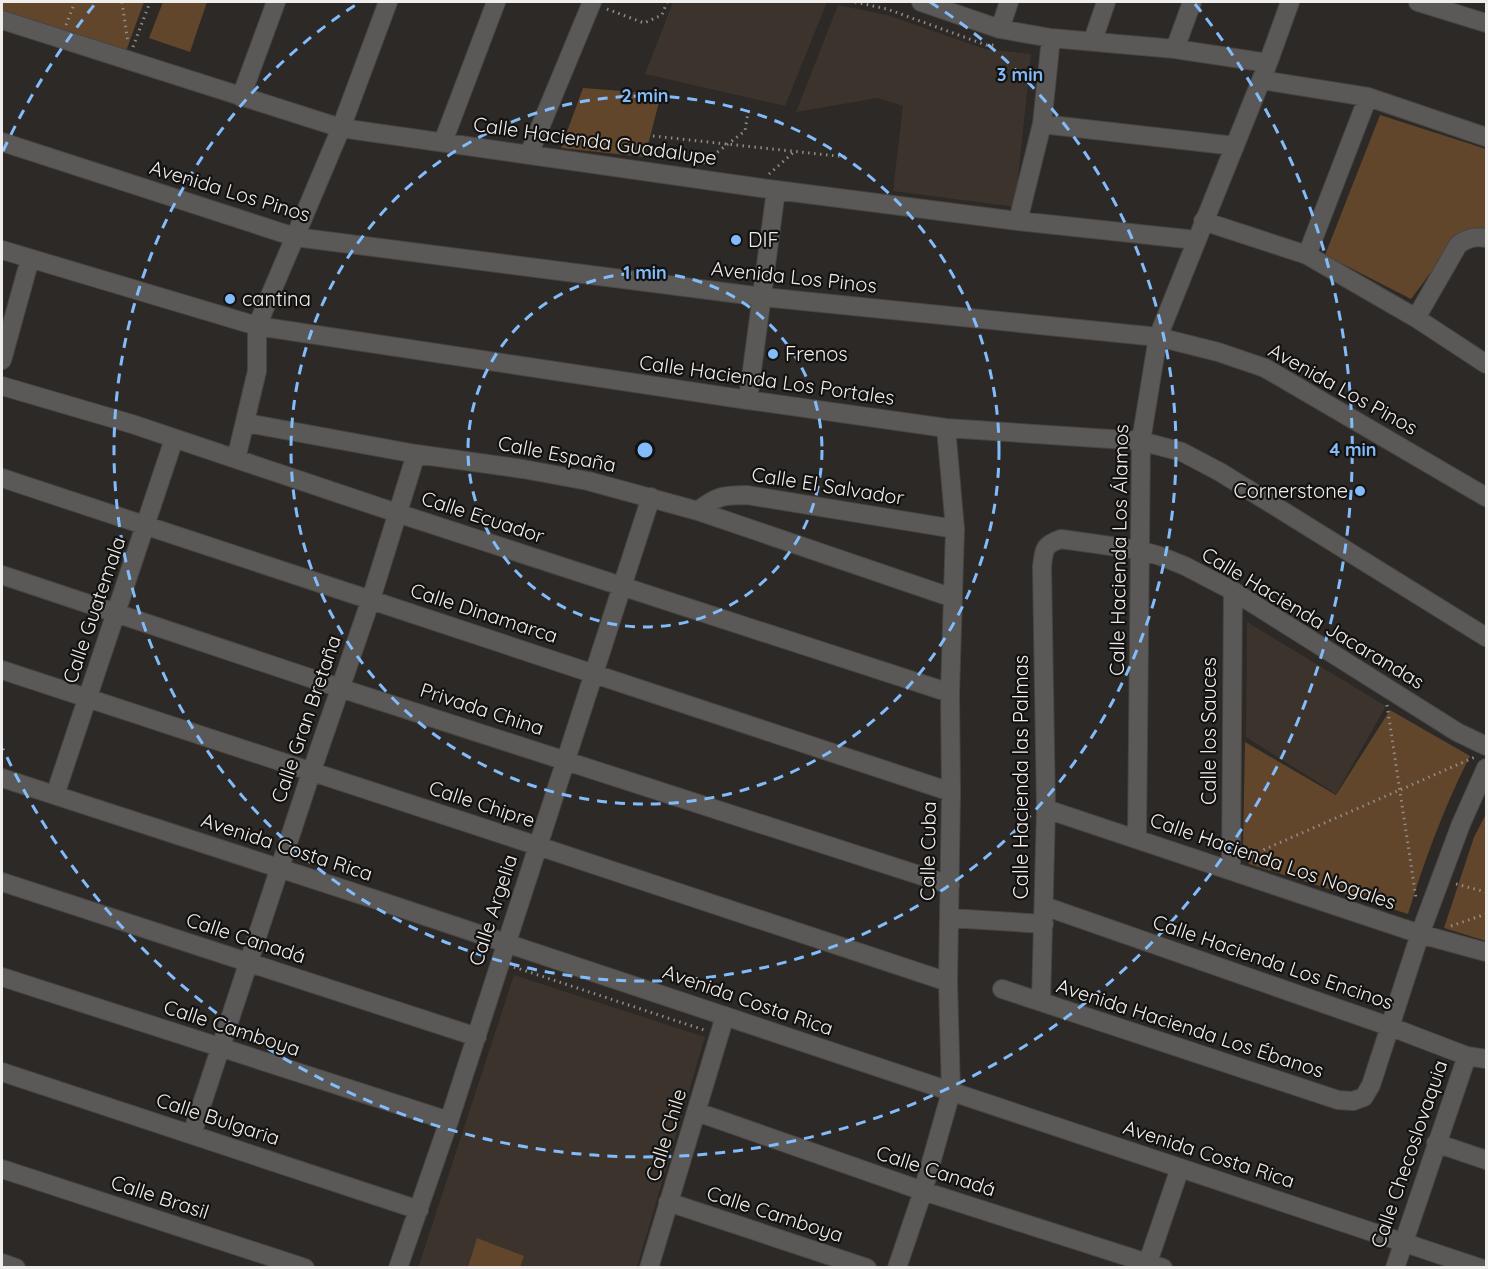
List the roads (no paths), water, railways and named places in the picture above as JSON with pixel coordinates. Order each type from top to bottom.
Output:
[{"type":"street","points":[[241,97],[276,2]]},
{"type":"street","points":[[236,459],[257,371],[257,326],[296,237],[388,2]]},
{"type":"street","points":[[443,142],[496,2]]},
{"type":"street","points":[[921,2],[1003,38],[1093,40],[1175,49],[1368,97],[1486,137]]},
{"type":"street","points":[[1003,38],[1009,2]]},
{"type":"street","points":[[1093,40],[1106,2]]},
{"type":"street","points":[[1175,49],[1192,2]]},
{"type":"street","name":"Calle Hacienda Los Álamos","points":[[1137,838],[1140,441],[1158,337],[1265,71],[1290,2]]},
{"type":"street","points":[[1418,2],[1486,23]]},
{"type":"street","points":[[530,154],[597,4]]},
{"type":"street","name":"Calle Hacienda Guadalupe","points":[[2,20],[340,128],[776,185],[1018,221],[1196,240]]},
{"type":"street","points":[[1018,221],[1042,124],[1051,38]]},
{"type":"street","points":[[1307,255],[1368,97]]},
{"type":"street","points":[[1042,124],[1235,146]]},
{"type":"street","name":"Avenida Los Pinos","points":[[2,142],[296,237],[763,297],[1158,337],[1218,351],[1265,368],[1486,497]]},
{"type":"street","points":[[748,400],[776,185]]},
{"type":"street","points":[[1203,221],[1307,255],[1416,318],[1486,364]]},
{"type":"street","points":[[1416,318],[1458,245],[1465,239],[1486,238]]},
{"type":"street","name":"Calle Hacienda Los Portales","points":[[2,250],[257,326],[946,428],[1140,441],[1182,452],[1220,472],[1486,638]]},
{"type":"street","points":[[2,352],[30,259]]},
{"type":"street","name":"Calle Ecuador","points":[[2,386],[132,424],[950,693]]},
{"type":"street","name":"Calle España","points":[[246,423],[416,454],[523,468],[578,478],[698,512],[953,598]]},
{"type":"street","name":"Calle Cuba","points":[[897,1268],[923,1191],[951,1092],[948,982],[950,693],[955,528],[946,428]]},
{"type":"street","name":"Calle Guatemala","points":[[55,795],[174,439]]},
{"type":"street","name":"Calle Gran Bretaña","points":[[192,1134],[416,454]]},
{"type":"street","name":"Calle Dinamarca","points":[[2,478],[951,792]]},
{"type":"street","name":"Calle El Salvador","points":[[698,512],[711,500],[726,495],[747,495],[955,528]]},
{"type":"street","name":"Calle Argelia","points":[[398,1268],[477,1037],[505,943],[651,497]]},
{"type":"street","name":"Calle Hacienda Jacarandas","points":[[1043,550],[1050,542],[1060,538],[1139,550],[1185,566],[1233,591],[1457,732],[1480,759]]},
{"type":"street","name":"Calle Hacienda las Palmas","points":[[1041,1002],[1046,809],[1043,550]]},
{"type":"street","name":"Privada China","points":[[2,574],[340,688],[950,885]]},
{"type":"street","name":"Calle los Sauces","points":[[1233,591],[1236,866]]},
{"type":"street","name":"Calle Chipre","points":[[2,670],[948,982]]},
{"type":"street","points":[[1391,1027],[1420,934],[1461,824],[1480,759]]},
{"type":"street","name":"Avenida Costa Rica","points":[[2,778],[280,868],[1480,1268]]},
{"type":"street","name":"Calle Hacienda Los Nogales","points":[[1046,809],[1236,866],[1420,934],[1486,952]]},
{"type":"street","name":"Calle Canadá","points":[[2,882],[477,1037]]},
{"type":"street","name":"Calle Hacienda Los Encinos","points":[[950,918],[1044,915],[1391,1027],[1467,1056],[1486,1059]]},
{"type":"street","name":"Calle Camboya","points":[[2,977],[449,1122]]},
{"type":"street","name":"Avenida Hacienda Los Ébanos","points":[[1002,989],[1338,1100],[1353,1101],[1364,1097],[1371,1085],[1391,1027]]},
{"type":"street","name":"Calle Chile","points":[[649,1268],[725,1016]]},
{"type":"street","name":"Calle Checoslovaquia","points":[[1395,1268],[1467,1056]]},
{"type":"street","name":"Calle Bulgaria","points":[[2,1072],[419,1210]]},
{"type":"street","name":"Calle Canadá","points":[[697,1112],[923,1191],[1152,1266]]},
{"type":"street","points":[[1436,1143],[1486,1160]]},
{"type":"street","points":[[1152,1266],[1180,1168]]},
{"type":"street","name":"Calle Brasil","points":[[2,1169],[305,1268]]},
{"type":"street","name":"Calle Camboya","points":[[668,1202],[867,1268]]},
{"type":"street","points":[[2,1263],[16,1268]]},
{"type":"place","name":"DIF","points":[[736,240]]},
{"type":"place","name":"cantina","points":[[230,299]]},
{"type":"place","name":"Frenos","points":[[773,354]]},
{"type":"place","name":"Cornerstone","points":[[1360,491]]}]
